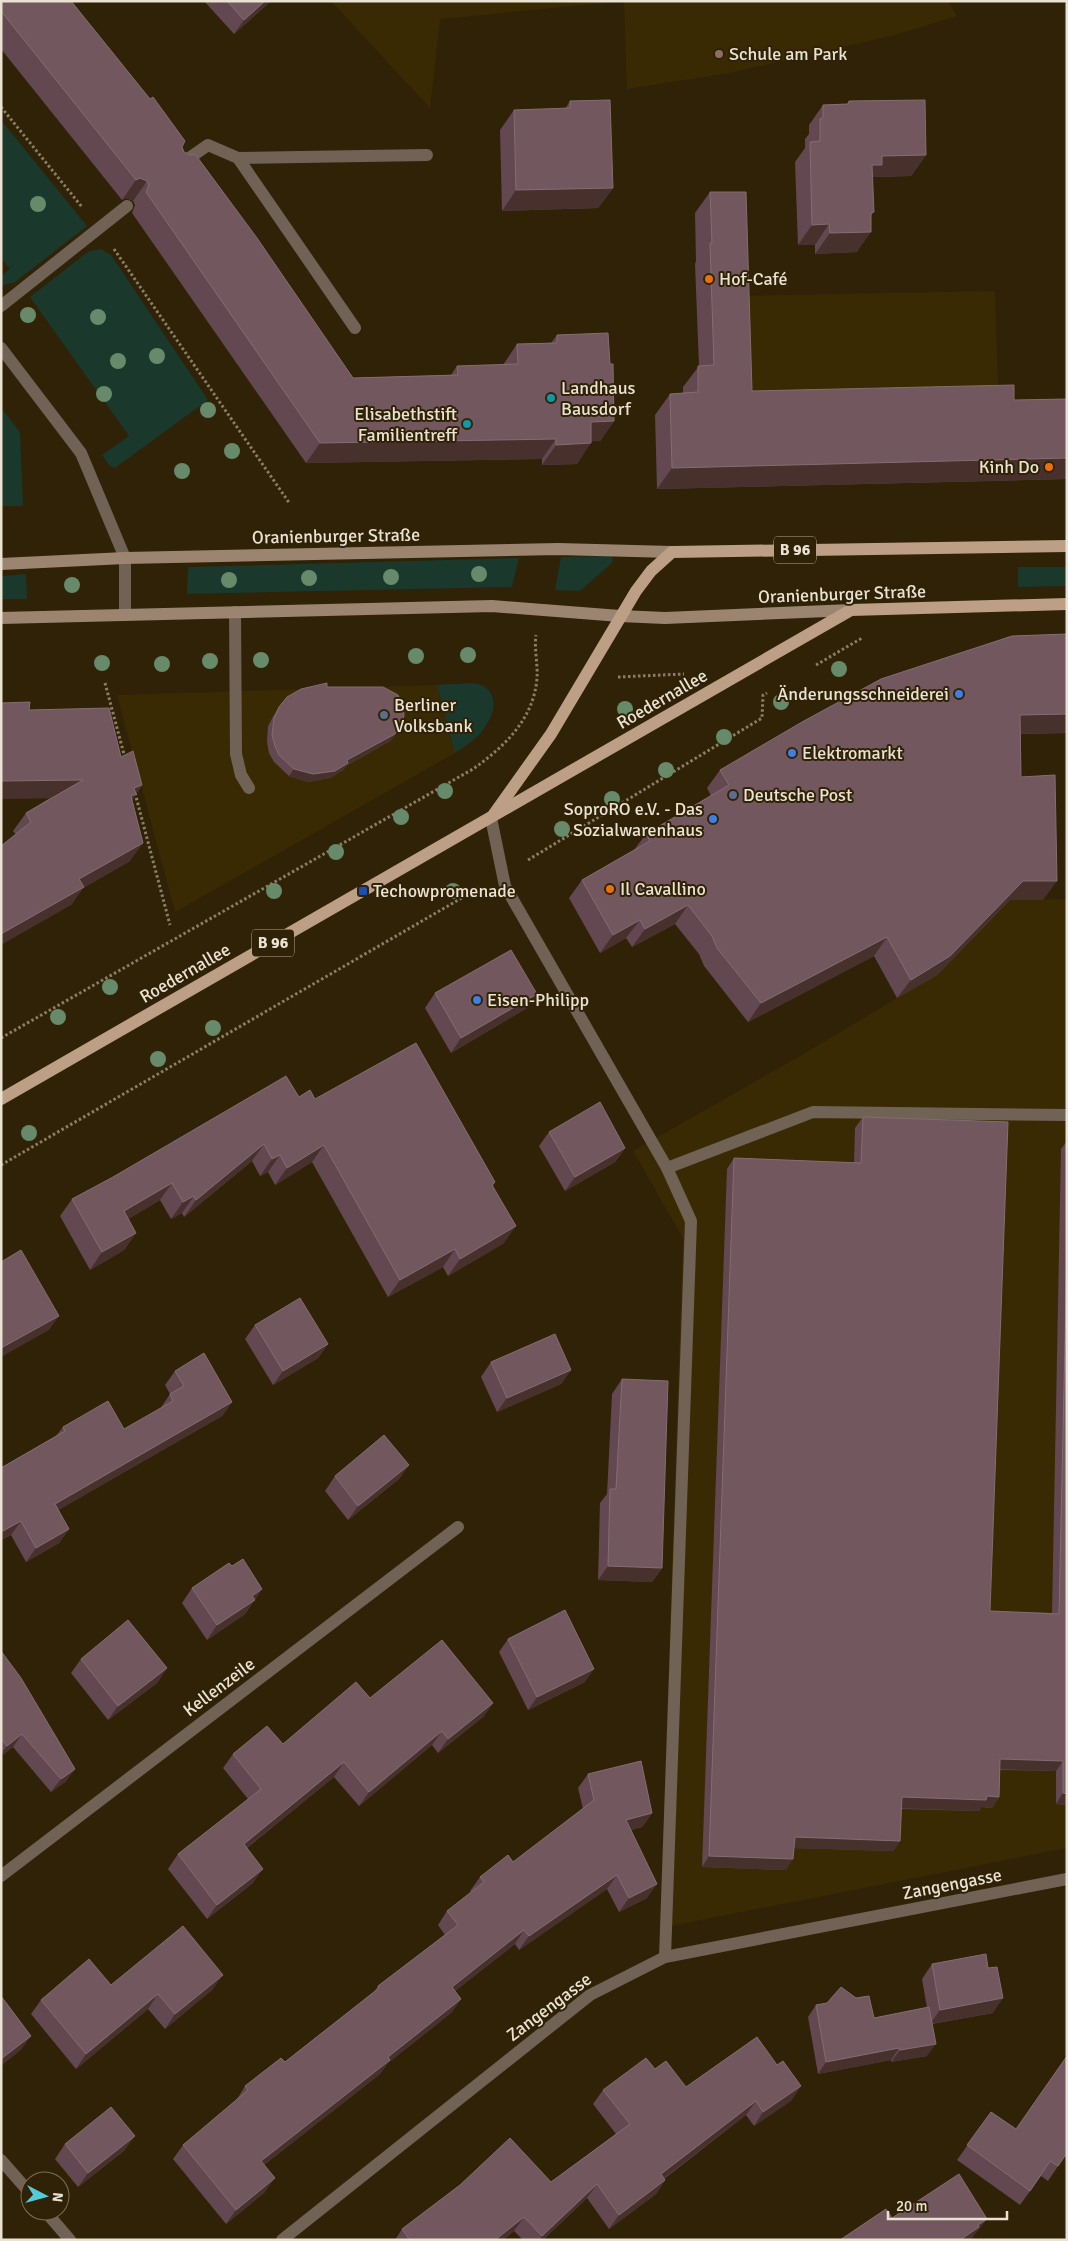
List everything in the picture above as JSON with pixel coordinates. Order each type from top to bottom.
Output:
[{"type":"main road","name":"Oranienburger Straße","points":[[1,564],[125,558],[565,549],[672,552],[1067,546]]},
{"type":"main road","name":"B 96","points":[[620,616],[651,571],[672,552]]},
{"type":"main road","name":"Oranienburger Straße","points":[[1,618],[492,606],[665,618],[851,610],[1067,604]]},
{"type":"main road","name":"Roedernallee","points":[[1,1099],[851,610]]},
{"type":"main road","name":"Roedernallee","points":[[491,818],[551,734],[620,616]]},
{"type":"street","points":[[176,167],[208,145],[238,158],[427,155]]},
{"type":"street","points":[[238,158],[355,328]]},
{"type":"street","points":[[1,306],[98,227],[127,206]]},
{"type":"street","points":[[1,348],[81,453],[125,558],[125,615]]},
{"type":"street","points":[[234,612],[236,754],[241,775],[249,788]]},
{"type":"street","points":[[491,818],[505,886],[667,1168],[692,1221],[665,1957]]},
{"type":"street","points":[[667,1168],[813,1112],[1067,1116]]},
{"type":"street","name":"Kellenzeile","points":[[1,1876],[458,1526]]},
{"type":"street","name":"Zangengasse","points":[[282,2240],[590,1995],[665,1957],[1067,1879]]},
{"type":"street","points":[[1,2160],[20,2182]]},
{"type":"street","points":[[54,2221],[70,2240]]},
{"type":"path","points":[[1,107],[98,227],[290,504]]},
{"type":"path","points":[[615,677],[689,673]]},
{"type":"path","points":[[105,683],[128,767]]},
{"type":"path","points":[[1,1165],[502,874],[762,718],[763,694]]},
{"type":"path","points":[[1,1038],[473,769],[491,756],[509,739],[522,723],[534,695]]},
{"type":"path","points":[[133,785],[170,925]]},
{"type":"shaded area","points":[[331,1],[624,1],[440,19],[430,108]]},
{"type":"shaded area","name":"Schule am Park","points":[[624,1],[948,1],[957,16],[895,35],[729,73],[627,89]]},
{"type":"shaded area","points":[[995,291],[1001,481],[739,487],[734,296]]},
{"type":"shaded area","points":[[437,685],[455,753],[175,912],[117,695]]},
{"type":"shaded area","points":[[1067,899],[1067,1848],[660,1928],[683,1238],[633,1151],[800,1056],[936,975],[1010,900]]},
{"type":"green space","points":[[1,120],[87,226],[15,282],[1,286],[1,276],[10,269],[1,258]]},
{"type":"green space","points":[[101,249],[111,255],[208,400],[115,468],[109,465],[102,455],[129,436],[30,297],[89,251]]},
{"type":"green space","points":[[2,409],[20,432],[23,506],[1,506]]},
{"type":"green space","points":[[611,556],[613,559],[612,563],[580,591],[555,590],[561,557]]},
{"type":"green space","points":[[519,558],[512,587],[187,594],[188,567]]},
{"type":"green space","points":[[1018,567],[1067,567],[1067,586],[1018,587]]},
{"type":"green space","points":[[26,574],[27,599],[1,599],[1,576]]},
{"type":"green space","points":[[473,683],[487,689],[491,694],[494,706],[489,720],[479,735],[455,753],[437,685]]},
{"type":"building","points":[[1,1],[71,1],[150,99],[153,97],[185,141],[182,147],[184,152],[190,155],[195,154],[257,238],[353,378],[458,375],[457,366],[518,364],[517,344],[557,343],[557,335],[608,333],[610,364],[613,364],[614,421],[591,422],[591,443],[556,445],[556,439],[320,443],[146,192],[149,185],[147,181],[140,178],[136,180],[1,11]]},
{"type":"building","points":[[227,1],[265,1],[244,20]]},
{"type":"building","points":[[610,100],[613,188],[516,190],[514,110],[570,108],[570,101]]},
{"type":"building","points":[[925,100],[926,155],[882,156],[882,165],[872,165],[874,212],[871,213],[871,232],[830,233],[829,224],[812,225],[810,142],[820,141],[820,119],[823,118],[823,105],[848,104],[849,101]]},
{"type":"building","points":[[710,192],[746,192],[752,391],[1014,385],[1014,400],[1067,399],[1067,458],[672,468],[670,394],[698,392],[698,366],[714,365]]},
{"type":"building","points":[[1067,634],[1067,714],[1020,715],[1021,777],[1055,775],[1057,881],[1023,881],[950,956],[911,980],[887,937],[761,1003],[717,948],[712,936],[688,905],[645,929],[640,920],[613,935],[582,880],[650,841],[646,834],[729,785],[720,770],[881,679],[1012,636]]},
{"type":"building","points":[[327,683],[327,687],[383,687],[398,695],[403,704],[404,715],[402,725],[395,734],[347,760],[348,763],[335,771],[313,774],[294,769],[279,755],[275,746],[272,735],[274,718],[279,707],[287,697],[301,689]]},
{"type":"building","points":[[30,702],[29,710],[109,708],[121,757],[133,751],[142,785],[134,788],[136,794],[131,796],[143,843],[79,879],[84,887],[1,934],[1,846],[31,822],[26,813],[83,780],[1,781],[1,703]]},
{"type":"building","points":[[511,950],[537,994],[461,1038],[435,993]]},
{"type":"building","points":[[416,1043],[495,1182],[492,1185],[516,1226],[460,1259],[455,1249],[400,1280],[324,1145],[287,1168],[280,1155],[272,1159],[264,1144],[196,1200],[194,1196],[183,1202],[172,1183],[124,1211],[136,1233],[102,1252],[72,1199],[286,1076],[299,1097],[310,1090],[315,1099]]},
{"type":"building","points":[[600,1102],[625,1148],[575,1177],[549,1132]]},
{"type":"building","points":[[863,1117],[1008,1122],[990,1611],[1059,1614],[1067,1251],[1067,1794],[1063,1793],[1063,1761],[1000,1759],[999,1797],[987,1796],[986,1800],[902,1797],[900,1841],[795,1837],[793,1859],[709,1856],[734,1158],[861,1163]]},
{"type":"building","points":[[21,1250],[59,1316],[1,1348],[1,1262]]},
{"type":"building","points":[[300,1298],[328,1344],[283,1371],[255,1325]]},
{"type":"building","points":[[555,1334],[571,1370],[507,1398],[491,1362]]},
{"type":"building","points":[[204,1353],[232,1402],[55,1504],[69,1529],[36,1548],[21,1521],[3,1531],[1,1528],[1,1468],[65,1431],[63,1427],[108,1401],[124,1429],[173,1401],[170,1394],[184,1386],[175,1371]]},
{"type":"building","points":[[622,1379],[668,1381],[662,1568],[608,1566],[610,1489],[616,1489]]},
{"type":"building","points":[[384,1435],[409,1465],[358,1506],[335,1476]]},
{"type":"building","points":[[243,1559],[262,1589],[252,1596],[255,1600],[217,1625],[192,1588],[229,1563],[232,1566]]},
{"type":"building","points":[[565,1610],[594,1669],[537,1697],[508,1639]]},
{"type":"building","points":[[128,1620],[167,1668],[118,1706],[81,1659]]},
{"type":"building","points":[[442,1640],[493,1703],[448,1739],[442,1731],[369,1792],[344,1762],[244,1844],[263,1869],[217,1905],[178,1854],[261,1789],[233,1754],[267,1726],[283,1744],[356,1682],[370,1698]]},
{"type":"building","points":[[1,1651],[21,1678],[75,1769],[61,1779],[22,1734],[7,1746],[1,1739]]},
{"type":"building","points":[[641,1761],[652,1813],[626,1820],[657,1884],[629,1898],[617,1875],[529,1936],[524,1930],[452,1987],[461,1999],[388,2057],[390,2060],[261,2161],[275,2178],[236,2210],[183,2145],[248,2090],[245,2086],[281,2058],[285,2062],[379,1988],[378,1986],[458,1925],[447,1911],[484,1882],[480,1877],[508,1855],[513,1862],[594,1800],[588,1774]]},
{"type":"building","points":[[183,1926],[223,1975],[175,2014],[158,1994],[86,2054],[41,2000],[89,1959],[111,1985]]},
{"type":"building","points":[[986,1954],[988,1968],[997,1967],[1003,1998],[940,2010],[932,1964]]},
{"type":"building","points":[[841,1987],[856,1998],[869,1996],[874,2018],[929,2007],[936,2044],[900,2050],[899,2048],[826,2062],[816,2005],[827,2003]]},
{"type":"building","points":[[1,1996],[31,2036],[1,2059]]},
{"type":"building","points":[[757,2037],[777,2065],[783,2061],[801,2086],[763,2112],[756,2101],[661,2174],[665,2180],[619,2215],[597,2184],[542,2236],[524,2217],[495,2240],[410,2240],[402,2229],[460,2185],[510,2138],[551,2182],[630,2124],[603,2090],[646,2058],[655,2069],[666,2061],[686,2087]]},
{"type":"building","points":[[1067,2056],[1067,2153],[1058,2166],[1050,2161],[1030,2191],[967,2145],[991,2112],[1016,2129]]},
{"type":"building","points":[[111,2107],[135,2136],[88,2173],[65,2144]]},
{"type":"building","points":[[959,2174],[987,2219],[960,2240],[840,2240],[886,2209],[892,2218]]},
{"type":"place","name":"Schule am Park","points":[[719,54]]},
{"type":"place","name":"Hof-Café","points":[[709,279]]},
{"type":"place","name":"Landhaus Bausdorf","points":[[551,398]]},
{"type":"place","name":"Elisabethstift Familientreff","points":[[467,424]]},
{"type":"place","name":"Kinh Do","points":[[1049,467]]},
{"type":"place","name":"Änderungsschneiderei","points":[[959,694]]},
{"type":"place","name":"Berliner Volksbank","points":[[384,715]]},
{"type":"place","name":"Elektromarkt","points":[[792,753]]},
{"type":"place","name":"Deutsche Post","points":[[733,795]]},
{"type":"place","name":"SoproRO e.V. - Das Sozialwarenhaus","points":[[713,819]]},
{"type":"place","name":"Il Cavallino","points":[[610,889]]},
{"type":"place","name":"Techowpromenade","points":[[363,891]]},
{"type":"place","name":"Eisen-Philipp","points":[[477,1000]]}]
